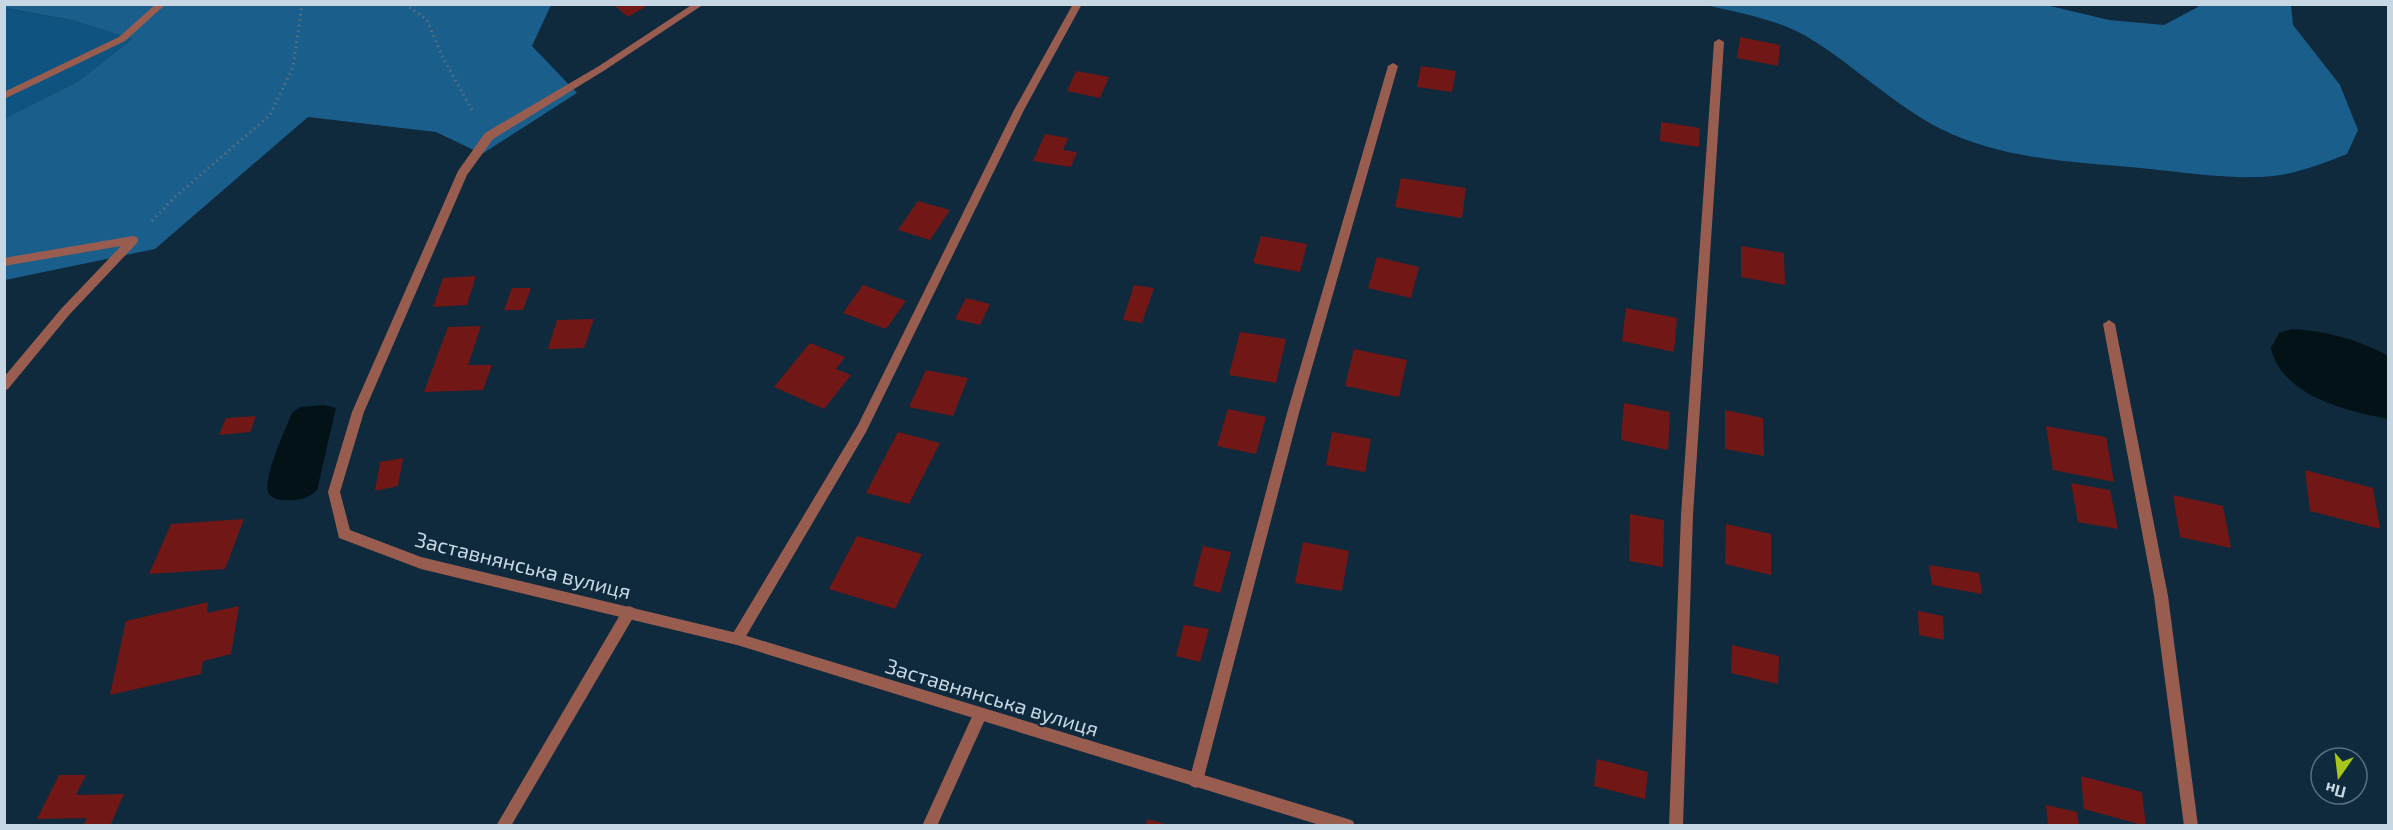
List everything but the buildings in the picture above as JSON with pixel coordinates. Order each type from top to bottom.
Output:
[{"type":"street","points":[[4,96],[122,39],[162,4]]},
{"type":"street","name":"Заставнянська вулиця","points":[[700,4],[602,68],[489,136],[457,184],[358,412],[334,492],[344,534],[421,563],[737,639],[1196,781],[1348,825]]},
{"type":"street","points":[[737,639],[862,428],[1019,110],[1078,4]]},
{"type":"street","points":[[1676,825],[1687,515],[1719,42]]},
{"type":"street","points":[[1196,781],[1293,413],[1393,66]]},
{"type":"street","points":[[4,262],[133,240]]},
{"type":"street","points":[[4,386],[65,312],[133,240]]},
{"type":"street","points":[[2109,324],[2161,596],[2191,825]]},
{"type":"street","points":[[503,825],[629,612]]},
{"type":"street","points":[[929,825],[980,715]]},
{"type":"path","points":[[133,240],[176,196],[270,115],[293,67],[302,4]]},
{"type":"path","points":[[405,4],[416,10],[434,29],[441,53],[489,136]]},
{"type":"shaded area","points":[[5,4],[551,5],[532,46],[577,93],[482,154],[436,132],[308,117],[155,249],[5,280],[4,119],[77,82],[133,39],[71,20],[5,8]]},
{"type":"shaded area","points":[[1706,5],[2046,5],[2109,20],[2164,25],[2198,5],[2291,5],[2293,25],[2340,85],[2358,130],[2347,154],[2283,175],[2259,177],[2196,174],[2070,162],[2017,154],[1966,140],[1923,119],[1823,47],[1794,30],[1757,17]]},
{"type":"shaded area","points":[[4,8],[71,20],[134,39],[77,82],[5,119]]},
{"type":"shaded area","points":[[2292,329],[2342,337],[2388,356],[2388,419],[2335,406],[2302,389],[2288,378],[2277,365],[2271,348],[2279,333]]},
{"type":"shaded area","points":[[324,405],[336,408],[317,490],[300,499],[282,500],[272,497],[267,487],[268,478],[292,413],[300,407]]}]
